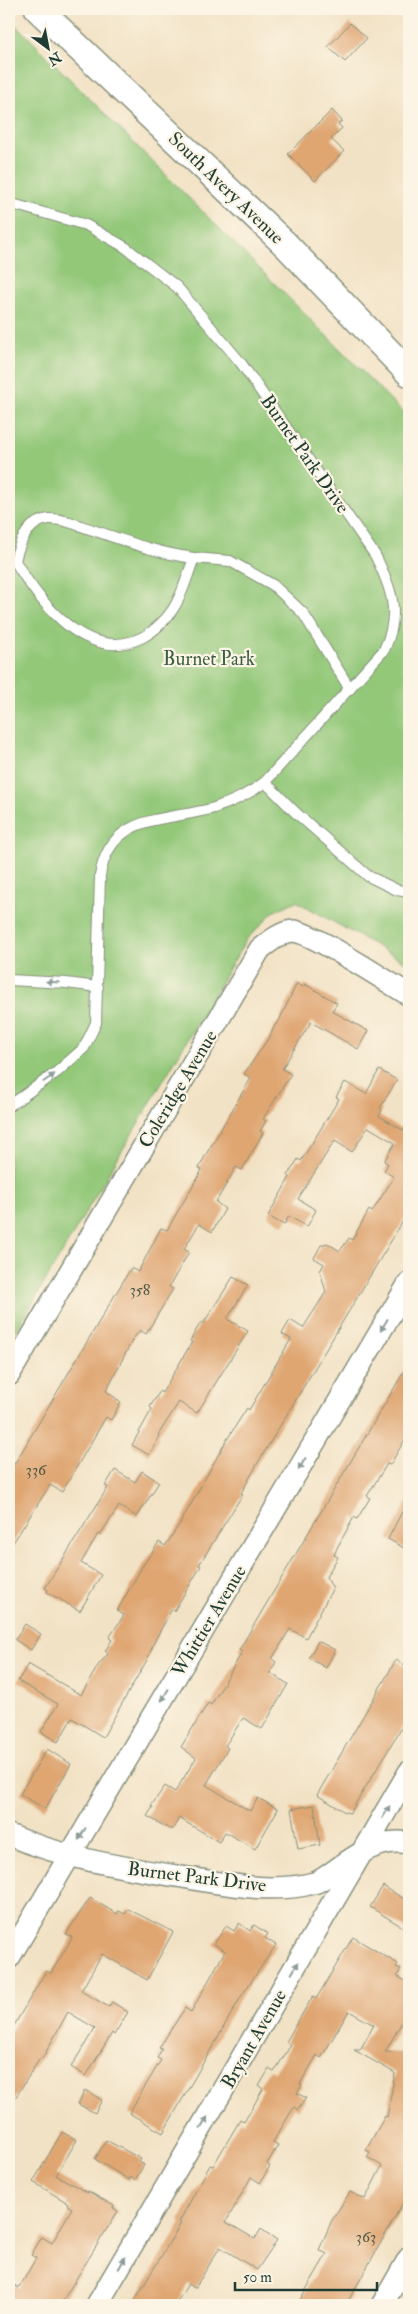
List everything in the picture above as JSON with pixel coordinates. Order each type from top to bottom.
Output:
[{"type":"street","name":"South Avery Avenue","points":[[38,9],[286,245],[409,372]]},
{"type":"street","name":"Coleridge Avenue","points":[[9,1375],[260,949],[277,936],[294,931],[313,938],[409,995]]},
{"type":"street","name":"Whittier Avenue","points":[[9,1958],[409,1283]]},
{"type":"street","name":"Bryant Avenue","points":[[97,2305],[409,1772]]},
{"type":"street","name":"Burnet Park Drive","points":[[9,1834],[47,1850],[111,1866],[228,1885],[284,1887],[316,1882],[363,1851],[392,1840],[409,1843]]},
{"type":"street","points":[[382,2305],[409,2258]]},
{"type":"lane","name":"Burnet Park Drive","points":[[9,203],[86,225],[126,247],[177,288],[247,371],[375,555],[387,578],[394,611],[391,635],[384,650],[350,689],[334,702],[265,782],[249,794],[213,808],[164,816],[135,825],[112,841],[102,860],[100,876],[96,1024],[84,1048],[57,1072],[9,1106]]},
{"type":"lane","points":[[194,558],[176,604],[165,620],[149,633],[129,644],[103,643],[77,632],[62,621],[43,602],[15,561],[24,536],[34,525],[48,519],[61,520],[116,538],[194,558],[230,561],[273,585],[303,613],[350,689]]},
{"type":"lane","points":[[265,782],[295,812],[368,876],[397,890],[409,892]]},
{"type":"lane","points":[[9,980],[66,983],[98,988]]},
{"type":"green space","name":"Burnet Park","points":[[9,18],[409,418],[409,964],[296,901],[273,912],[246,940],[9,1343]]},
{"type":"building","points":[[350,23],[367,38],[345,62],[328,47]]},
{"type":"building","points":[[332,110],[342,121],[338,124],[342,128],[331,139],[344,151],[315,181],[288,154]]},
{"type":"building","points":[[297,983],[303,987],[305,984],[337,1003],[332,1011],[368,1031],[358,1049],[311,1022],[282,1069],[291,1074],[263,1119],[266,1121],[260,1131],[263,1133],[242,1170],[236,1167],[216,1202],[225,1209],[212,1232],[199,1224],[184,1249],[189,1252],[169,1287],[173,1289],[146,1334],[140,1330],[133,1339],[106,1391],[121,1402],[111,1420],[106,1417],[62,1492],[50,1485],[9,1549],[9,1473],[131,1268],[138,1272],[161,1228],[167,1230],[202,1170],[199,1168],[205,1156],[251,1078],[244,1074],[278,1023]]},
{"type":"building","points":[[379,1070],[397,1080],[380,1108],[382,1110],[379,1116],[403,1130],[409,1121],[409,1211],[259,1461],[241,1493],[243,1494],[199,1565],[201,1566],[174,1611],[172,1609],[155,1640],[148,1658],[103,1737],[72,1718],[58,1742],[41,1732],[58,1704],[18,1681],[28,1664],[81,1695],[99,1664],[108,1654],[105,1651],[112,1640],[109,1638],[124,1615],[117,1611],[142,1567],[159,1542],[165,1546],[181,1522],[226,1441],[247,1408],[249,1410],[291,1339],[282,1334],[290,1320],[303,1328],[326,1292],[320,1271],[324,1264],[314,1258],[321,1245],[327,1243],[340,1251],[349,1238],[352,1240],[369,1210],[372,1212],[394,1177],[384,1171],[388,1164],[384,1161],[395,1143],[368,1127],[352,1152],[335,1141],[298,1199],[316,1210],[307,1227],[289,1216],[284,1225],[268,1216],[290,1177],[288,1175],[298,1159],[301,1161],[339,1099],[336,1097],[345,1082],[366,1094]]},
{"type":"building","points":[[233,1277],[248,1285],[227,1319],[248,1331],[197,1413],[179,1402],[158,1435],[160,1436],[149,1455],[132,1445],[152,1409],[150,1407],[160,1391],[162,1393],[192,1342],[190,1341],[201,1322],[203,1324]]},
{"type":"building","points":[[409,1363],[409,1444],[404,1441],[390,1465],[387,1464],[367,1496],[370,1498],[357,1519],[354,1517],[338,1546],[334,1555],[338,1557],[326,1577],[333,1588],[306,1638],[290,1629],[272,1659],[276,1662],[270,1673],[288,1684],[262,1729],[243,1718],[225,1746],[228,1748],[206,1785],[250,1811],[258,1798],[278,1809],[255,1849],[225,1832],[219,1842],[179,1818],[173,1829],[169,1829],[147,1816],[153,1807],[151,1806],[165,1786],[175,1792],[196,1758],[181,1747],[208,1703],[211,1705],[226,1680],[242,1652],[239,1650]]},
{"type":"building","points":[[115,1470],[135,1482],[142,1471],[159,1482],[137,1517],[119,1506],[100,1535],[98,1534],[81,1563],[101,1575],[80,1611],[47,1592],[48,1590],[45,1588],[108,1487],[105,1486]]},
{"type":"building","points":[[409,1498],[409,1551],[388,1539]]},
{"type":"building","points":[[25,1624],[41,1634],[31,1650],[15,1640]]},
{"type":"building","points":[[318,1641],[335,1650],[326,1668],[309,1658]]},
{"type":"building","points":[[396,1660],[409,1668],[409,1716],[350,1813],[345,1812],[317,1795]]},
{"type":"building","points":[[47,1749],[71,1764],[45,1809],[20,1794]]},
{"type":"building","points":[[314,1805],[320,1845],[298,1849],[291,1809]]},
{"type":"building","points":[[383,1886],[409,1902],[409,1931],[370,1907]]},
{"type":"building","points":[[90,1898],[117,1914],[119,1911],[125,1914],[128,1909],[173,1932],[147,1980],[102,1954],[81,1991],[109,2007],[112,2002],[128,2012],[114,2035],[112,2033],[86,2076],[71,2067],[95,2028],[68,2012],[42,2059],[40,2058],[9,2108],[9,2034],[46,1971],[51,1973],[71,1940],[72,1937],[66,1934]]},
{"type":"building","points":[[239,1923],[250,1931],[254,1925],[268,1934],[265,1938],[276,1945],[242,1995],[163,2133],[129,2113],[161,2060],[157,2058],[162,2049],[159,2048],[185,2008],[191,2012],[225,1951],[214,1944],[226,1926],[234,1931]]},
{"type":"building","points":[[353,1937],[398,1964],[396,1967],[401,1969],[397,1976],[409,1984],[409,2010],[385,2052],[409,2053],[409,2192],[346,2305],[297,2305],[327,2254],[319,2250],[332,2220],[350,2192],[365,2199],[382,2166],[367,2157],[370,2152],[366,2150],[385,2116],[387,2117],[395,2073],[354,2050],[360,2050],[374,2025],[349,2011],[321,2058],[317,2055],[300,2084],[302,2085],[297,2093],[306,2098],[298,2110],[294,2107],[273,2142],[278,2145],[267,2164],[270,2166],[260,2183],[251,2177],[226,2222],[255,2239],[261,2229],[277,2240],[257,2270],[220,2247],[195,2288],[188,2284],[175,2305],[132,2305],[181,2223],[179,2222],[210,2165],[213,2166],[240,2120],[244,2122],[263,2089],[259,2086],[269,2069],[274,2072],[291,2045],[286,2042],[295,2026],[313,1996],[316,1999]]},
{"type":"building","points":[[85,2090],[102,2100],[95,2113],[78,2104]]},
{"type":"building","points":[[62,2132],[77,2140],[56,2175],[114,2206],[113,2208],[118,2211],[60,2305],[9,2305],[9,2282],[19,2288],[36,2258],[31,2255],[42,2237],[52,2243],[72,2208],[67,2205],[68,2203],[33,2182]]},
{"type":"building","points":[[106,2140],[141,2159],[139,2162],[144,2165],[135,2180],[130,2177],[129,2180],[95,2159]]}]
